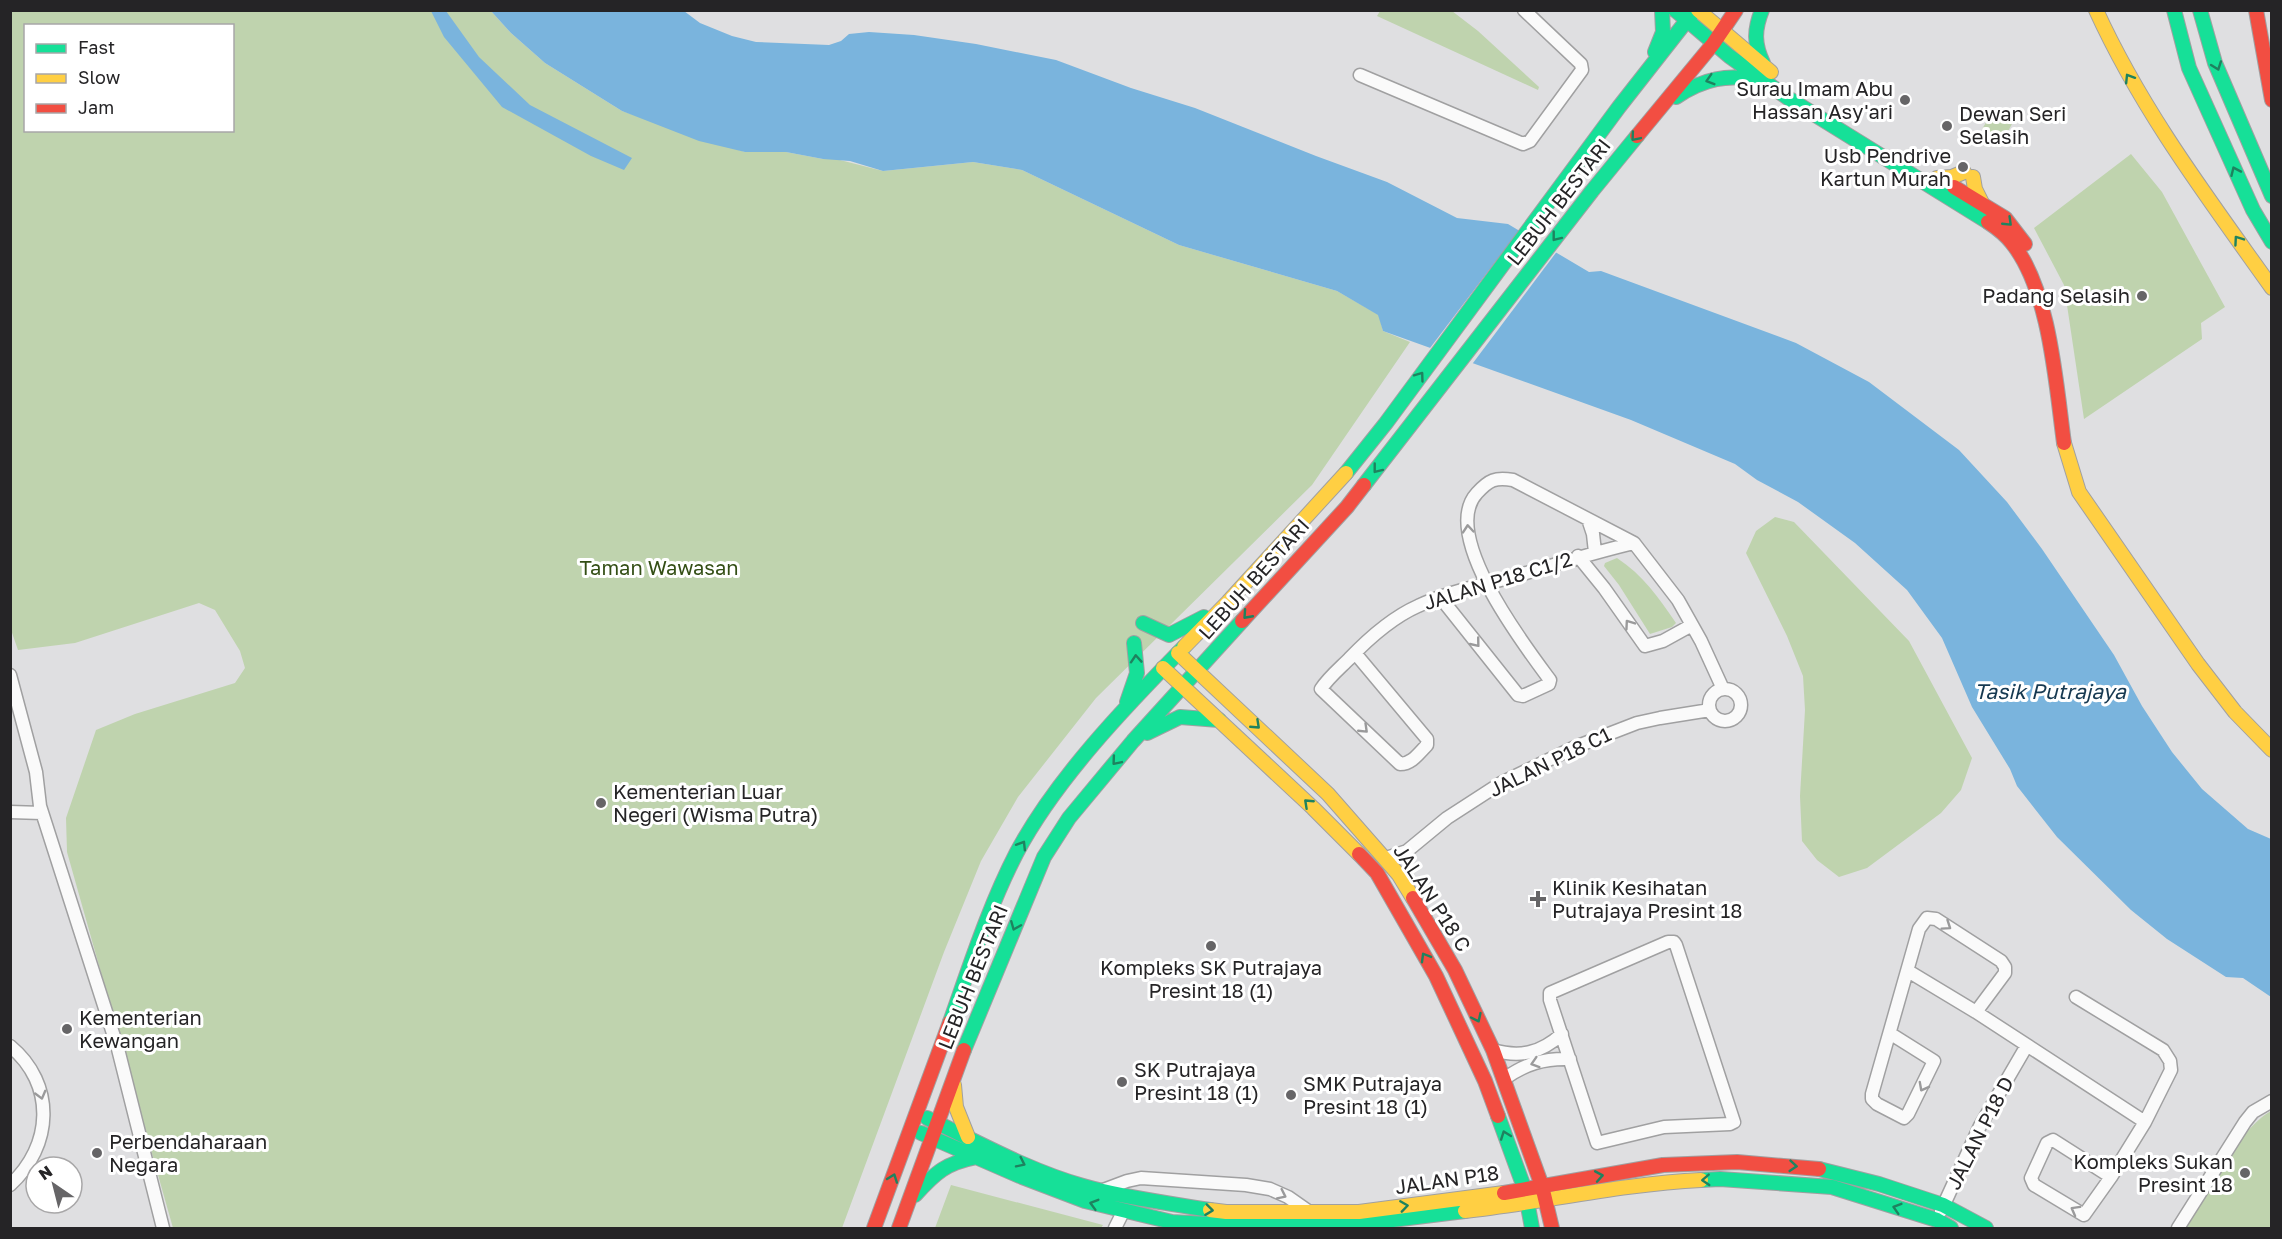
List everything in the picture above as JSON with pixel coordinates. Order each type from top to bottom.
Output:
[{"type":"street","points":[[1360,75],[1523,144],[1530,141],[1582,70],[1581,64],[1524,10]]},
{"type":"street","points":[[1619,107],[1661,42],[1665,21],[1662,10]]},
{"type":"street","points":[[1674,10],[1693,14],[1723,31],[1765,68],[1815,104],[1938,178],[2015,247],[2029,273],[2044,324],[2049,333],[2065,447],[2079,492],[2198,664],[2235,712],[2271,750]]},
{"type":"street","name":"LEBUH BESTARI","points":[[899,1228],[953,1077],[1044,857],[1069,818],[1133,741],[1347,507],[1592,190],[1713,44],[1736,10]]},
{"type":"street","points":[[1762,10],[1755,27],[1754,46],[1765,68]]},
{"type":"street","points":[[2096,10],[2112,50],[2163,133],[2271,288]]},
{"type":"street","points":[[2174,10],[2190,68],[2253,210],[2271,242]]},
{"type":"street","points":[[2200,10],[2215,63],[2271,196]]},
{"type":"street","points":[[2256,10],[2271,100]]},
{"type":"street","points":[[1693,14],[1713,44],[1811,113],[1957,196],[1982,203],[2005,218],[2031,252],[2048,295],[2053,322],[2049,333]]},
{"type":"street","name":"LEBUH BESTARI","points":[[874,1228],[986,923],[1017,852],[1066,776],[1163,668],[1332,490],[1386,423],[1619,107],[1693,14]]},
{"type":"street","points":[[1656,112],[1689,88],[1726,75],[1744,76],[1767,83]]},
{"type":"street","points":[[1938,178],[1969,174],[1982,203]]},
{"type":"street","points":[[1440,597],[1518,695],[1523,696],[1538,691],[1549,684],[1550,680],[1486,584],[1470,544],[1467,520],[1469,505],[1474,496],[1490,482],[1499,478],[1513,480],[1634,543],[1678,600],[1723,689]]},
{"type":"street","points":[[1588,519],[1595,552]]},
{"type":"street","name":"JALAN P18 C1/2","points":[[1355,653],[1427,739],[1427,745],[1412,760],[1400,764],[1321,689],[1365,642],[1402,614],[1440,597],[1578,556],[1634,543]]},
{"type":"street","points":[[1578,556],[1645,646],[1664,641],[1692,625]]},
{"type":"street","points":[[1143,623],[1169,635],[1228,602]]},
{"type":"street","points":[[1228,699],[1216,674],[1221,650],[1229,635]]},
{"type":"street","points":[[1121,714],[1137,673],[1134,643]]},
{"type":"street","name":"JALAN P18 C","points":[[1178,653],[1328,794],[1399,875],[1455,970],[1492,1050],[1542,1186],[1552,1228]]},
{"type":"street","name":"JALAN P18 C","points":[[1163,668],[1313,808],[1377,873],[1436,976],[1485,1081],[1525,1190],[1532,1228]]},
{"type":"street","points":[[10,675],[36,772],[41,810],[118,1049],[163,1228]]},
{"type":"street","points":[[1723,689],[1732,690],[1738,696],[1741,704],[1738,714],[1730,720],[1721,720],[1710,710],[1713,694],[1723,689]]},
{"type":"street","name":"JALAN P18 C1","points":[[1386,858],[1407,851],[1447,818],[1501,783],[1575,747],[1637,723],[1710,710]]},
{"type":"street","points":[[1133,741],[1180,717],[1219,720]]},
{"type":"street","points":[[10,805],[41,810]]},
{"type":"street","points":[[10,812],[41,810]]},
{"type":"street","points":[[1399,875],[1407,851]]},
{"type":"street","points":[[1891,1034],[1934,1061],[1904,1118],[1872,1099],[1922,922],[1927,918],[1936,919],[2001,962],[2005,967],[2006,973],[1977,1012]]},
{"type":"street","points":[[1668,942],[1674,942],[1734,1122],[1730,1125],[1664,1126],[1597,1143],[1570,1059],[1550,1000],[1550,993],[1668,942]]},
{"type":"street","points":[[1908,971],[1977,1012],[2026,1047],[2145,1122]]},
{"type":"street","points":[[2076,997],[2163,1050],[2167,1055],[2171,1070],[2145,1122],[2111,1177],[2085,1215],[2032,1182],[2031,1178],[2048,1143],[2053,1140],[2111,1177]]},
{"type":"street","points":[[1492,1050],[1517,1055],[1530,1053],[1547,1046],[1562,1034]]},
{"type":"street","points":[[10,1046],[35,1077],[45,1114],[37,1150],[26,1169],[10,1185]]},
{"type":"street","name":"JALAN P18 D","points":[[1939,1224],[1943,1205],[1980,1126],[2026,1047]]},
{"type":"street","points":[[1504,1079],[1528,1064],[1556,1058],[1570,1059]]},
{"type":"street","points":[[953,1077],[956,1107],[968,1137]]},
{"type":"street","points":[[2178,1228],[2245,1122],[2253,1112],[2271,1101]]},
{"type":"street","name":"JALAN P18","points":[[917,1115],[937,1122],[1037,1170],[1102,1191],[1130,1198],[1226,1212],[1359,1212],[1525,1190],[1663,1165],[1737,1162],[1814,1168],[1879,1184],[1943,1205],[1986,1228]]},
{"type":"street","name":"JALAN P18","points":[[912,1128],[1085,1201],[1172,1222],[1243,1226],[1383,1225],[1661,1182],[1720,1179],[1832,1187],[1952,1228]]},
{"type":"street","points":[[909,1201],[940,1168],[954,1161],[977,1156]]},
{"type":"street","points":[[1102,1191],[1140,1178],[1246,1185],[1270,1189],[1288,1197],[1308,1212]]},
{"type":"street","points":[[1115,1228],[1123,1212]]},
{"type":"green space","name":"Taman Wawasan","points":[[10,11],[491,11],[511,33],[545,63],[622,111],[745,152],[786,152],[823,159],[836,159],[883,171],[973,162],[1022,170],[1179,245],[1337,291],[1379,315],[1383,331],[1410,342],[1312,485],[1096,698],[1018,797],[981,861],[944,952],[842,1228],[173,1228],[67,852],[66,818],[96,730],[135,714],[235,683],[245,668],[240,651],[215,610],[199,603],[75,643],[18,650],[10,627]]},
{"type":"green space","points":[[1380,11],[1452,11],[1478,31],[1539,87],[1538,90],[1377,16]]},
{"type":"green space","points":[[1993,111],[2013,122],[2003,141],[1982,129]]},
{"type":"green space","name":"Padang Selasih","points":[[2131,154],[2162,192],[2225,307],[2201,323],[2202,339],[2084,419],[2064,285],[2034,228]]},
{"type":"green space","points":[[1775,517],[1794,522],[1909,641],[1972,758],[1961,790],[1941,813],[1867,868],[1839,877],[1817,860],[1802,841],[1800,796],[1805,710],[1803,676],[1787,636],[1746,553],[1756,531]]},
{"type":"green space","points":[[1617,558],[1643,579],[1657,596],[1676,623],[1672,627],[1650,634],[1604,566],[1605,563]]},
{"type":"green space","name":"Kompleks Sukan Presint 18","points":[[2271,1111],[2271,1228],[2181,1228],[2234,1147],[2259,1120]]},
{"type":"green space","points":[[951,1185],[1103,1225],[1101,1228],[935,1228]]},
{"type":"water","points":[[431,11],[446,11],[479,57],[530,105],[632,158],[624,170],[591,156],[502,107],[444,37]]},
{"type":"water","name":"Tasik Putrajaya","points":[[491,11],[684,11],[700,23],[732,36],[756,42],[829,45],[841,41],[849,34],[869,32],[914,35],[976,44],[1056,60],[1131,88],[1195,108],[1387,182],[1457,218],[1508,224],[1589,272],[1601,271],[1796,343],[1869,382],[1959,450],[2007,502],[2114,655],[2142,706],[2172,752],[2202,789],[2248,829],[2271,839],[2271,997],[2243,978],[2226,977],[2167,939],[2131,910],[2057,837],[2017,786],[2010,769],[1972,707],[1942,638],[1907,590],[1855,543],[1798,502],[1757,480],[1735,464],[1631,420],[1383,331],[1378,315],[1337,291],[1179,245],[1022,170],[973,162],[883,171],[850,161],[786,152],[745,152],[699,141],[622,111],[545,63],[511,33]]},
{"type":"pier","points":[[1521,228],[1558,250],[1470,367],[1427,352]]},
{"type":"traffic: fast","points":[[1655,52],[1663,32],[1662,10]]},
{"type":"traffic: fast","points":[[1675,10],[1729,56],[1788,98],[1988,222]]},
{"type":"traffic: fast","points":[[1346,473],[1386,423],[1619,107],[1695,10]]},
{"type":"traffic: fast","points":[[1762,10],[1756,37],[1763,63]]},
{"type":"traffic: fast","points":[[2174,10],[2189,68],[2253,210],[2272,242]]},
{"type":"traffic: fast","points":[[2200,10],[2215,63],[2272,196]]},
{"type":"traffic: fast","points":[[1676,97],[1696,86],[1716,79],[1737,78],[1760,81]]},
{"type":"traffic: fast","points":[[1364,485],[1637,136]]},
{"type":"traffic: fast","points":[[1143,623],[1169,635],[1204,617]]},
{"type":"traffic: fast","points":[[964,1050],[1044,857],[1069,818],[1133,741],[1242,621]]},
{"type":"traffic: fast","points":[[1127,702],[1137,673],[1134,643]]},
{"type":"traffic: fast","points":[[950,1022],[998,893],[1017,852],[1033,825],[1071,771],[1093,745],[1184,647]]},
{"type":"traffic: fast","points":[[1147,733],[1180,717],[1219,720]]},
{"type":"traffic: fast","points":[[1498,1116],[1525,1190],[1532,1228]]},
{"type":"traffic: fast","points":[[927,1118],[1063,1180],[1115,1194],[1210,1210]]},
{"type":"traffic: fast","points":[[921,1133],[1022,1177],[1085,1201],[1172,1222],[1243,1226],[1360,1224],[1465,1211]]},
{"type":"traffic: fast","points":[[915,1195],[942,1170],[957,1162],[977,1157]]},
{"type":"traffic: fast","points":[[1819,1169],[1879,1184],[1943,1205],[1986,1228]]},
{"type":"traffic: fast","points":[[1701,1180],[1720,1179],[1832,1187],[1937,1220],[1951,1228]]},
{"type":"traffic: slow","points":[[1698,10],[1771,72]]},
{"type":"traffic: slow","points":[[2096,10],[2155,119],[2272,288]]},
{"type":"traffic: slow","points":[[1937,178],[1952,177],[1964,172]]},
{"type":"traffic: slow","points":[[1973,177],[1975,189],[1982,203]]},
{"type":"traffic: slow","points":[[2064,443],[2079,492],[2198,664],[2235,712],[2272,750]]},
{"type":"traffic: slow","points":[[1184,647],[1346,473]]},
{"type":"traffic: slow","points":[[1178,653],[1328,794],[1399,875],[1413,898]]},
{"type":"traffic: slow","points":[[1163,668],[1359,854]]},
{"type":"traffic: slow","points":[[954,1085],[956,1107],[968,1137]]},
{"type":"traffic: slow","points":[[1465,1211],[1642,1185],[1701,1180]]},
{"type":"traffic: slow","points":[[1210,1210],[1359,1212],[1504,1193]]},
{"type":"traffic: jam","points":[[1637,136],[1713,44],[1736,10]]},
{"type":"traffic: jam","points":[[2256,10],[2272,100]]},
{"type":"traffic: jam","points":[[1954,187],[2005,218],[2025,244]]},
{"type":"traffic: jam","points":[[1988,222],[2012,243],[2025,263],[2035,286],[2049,339],[2064,443]]},
{"type":"traffic: jam","points":[[1242,621],[1347,507],[1364,485]]},
{"type":"traffic: jam","points":[[1359,854],[1377,873],[1436,976],[1485,1081],[1498,1116]]},
{"type":"traffic: jam","points":[[1413,898],[1455,970],[1493,1050],[1542,1186],[1552,1228]]},
{"type":"traffic: jam","points":[[874,1228],[950,1022]]},
{"type":"traffic: jam","points":[[899,1228],[964,1050]]},
{"type":"traffic: jam","points":[[1504,1193],[1663,1165],[1737,1162],[1819,1169]]},
{"type":"place","name":"Surau Imam Abu Hassan Asy'ari","points":[[1905,100]]},
{"type":"place","name":"Dewan Seri Selasih","points":[[1947,126]]},
{"type":"place","name":"Usb Pendrive Kartun Murah","points":[[1963,167]]},
{"type":"place","name":"Padang Selasih","points":[[2142,296]]},
{"type":"place","name":"Kementerian Luar Negeri (Wisma Putra)","points":[[601,803]]},
{"type":"place","name":"Klinik Kesihatan Putrajaya Presint 18","points":[[1538,899]]},
{"type":"place","name":"Kompleks SK Putrajaya Presint 18 (1)","points":[[1211,946]]},
{"type":"place","name":"Kementerian Kewangan","points":[[67,1029]]},
{"type":"place","name":"SK Putrajaya Presint 18 (1)","points":[[1122,1082]]},
{"type":"place","name":"SMK Putrajaya Presint 18 (1)","points":[[1291,1095]]},
{"type":"place","name":"Perbendaharaan Negara","points":[[97,1153]]},
{"type":"place","name":"Kompleks Sukan Presint 18","points":[[2245,1173]]}]
